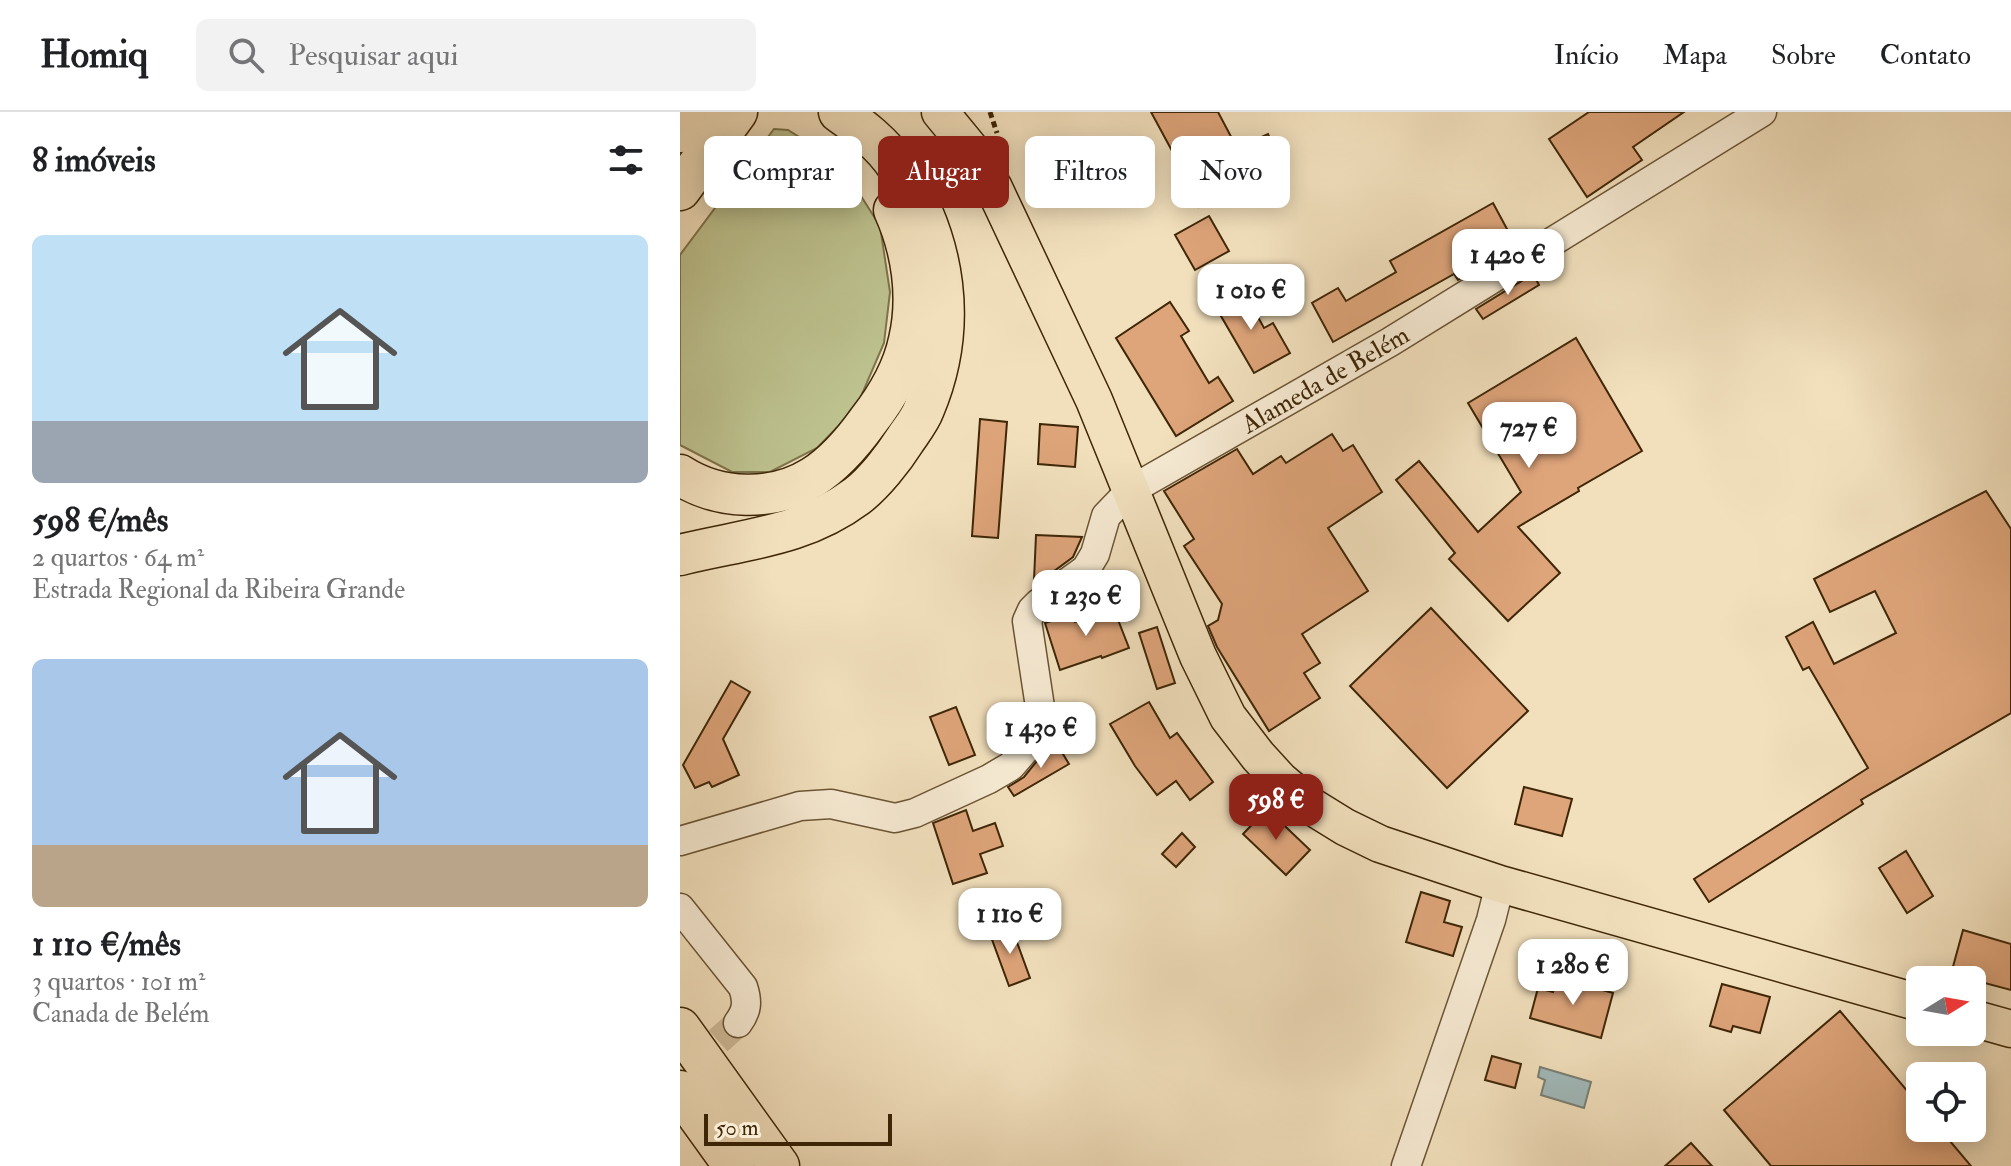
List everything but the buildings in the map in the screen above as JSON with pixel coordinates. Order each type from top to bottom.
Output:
[{"type":"highway","points":[[680,190],[737,112]]},
{"type":"highway","points":[[680,475],[704,487],[734,494],[751,495],[799,484],[831,463],[857,437],[896,376],[909,342],[913,313],[909,255],[902,227],[890,200],[832,118]]},
{"type":"highway","points":[[680,555],[774,535],[813,523],[859,495],[895,456],[924,411],[943,348],[943,285],[937,251],[924,214],[896,164],[867,132],[832,118]]},
{"type":"highway","points":[[680,1028],[779,1166]]},
{"type":"highway","points":[[680,1091],[734,1166]]},
{"type":"main road","points":[[940,112],[972,151],[994,188],[1094,400],[1198,656],[1228,717],[1280,780],[1311,806],[1380,844],[1500,884],[1906,999]]},
{"type":"main road","points":[[1986,1022],[2011,1029]]},
{"type":"street","name":"Alameda de Belém","points":[[680,841],[800,806],[831,804],[895,818],[915,813],[1011,766],[1029,745],[1040,707],[1027,621],[1039,603],[1086,569],[1095,554],[1106,516],[1131,490],[1390,342],[1762,112]]},
{"type":"street","points":[[1406,1166],[1491,920],[1500,884]]},
{"type":"street","points":[[680,908],[743,987],[747,999],[745,1014],[738,1023]]},
{"type":"green space","points":[[774,129],[788,130],[797,136],[769,136]]},
{"type":"green space","points":[[862,198],[880,226],[890,292],[884,343],[856,408],[817,448],[770,472],[732,472],[680,445],[680,255],[715,208],[862,208]]},
{"type":"water","points":[[1540,1067],[1591,1082],[1584,1108],[1541,1095],[1545,1080],[1538,1077]]},
{"type":"tunnel","points":[[687,1069],[738,1023]]}]
